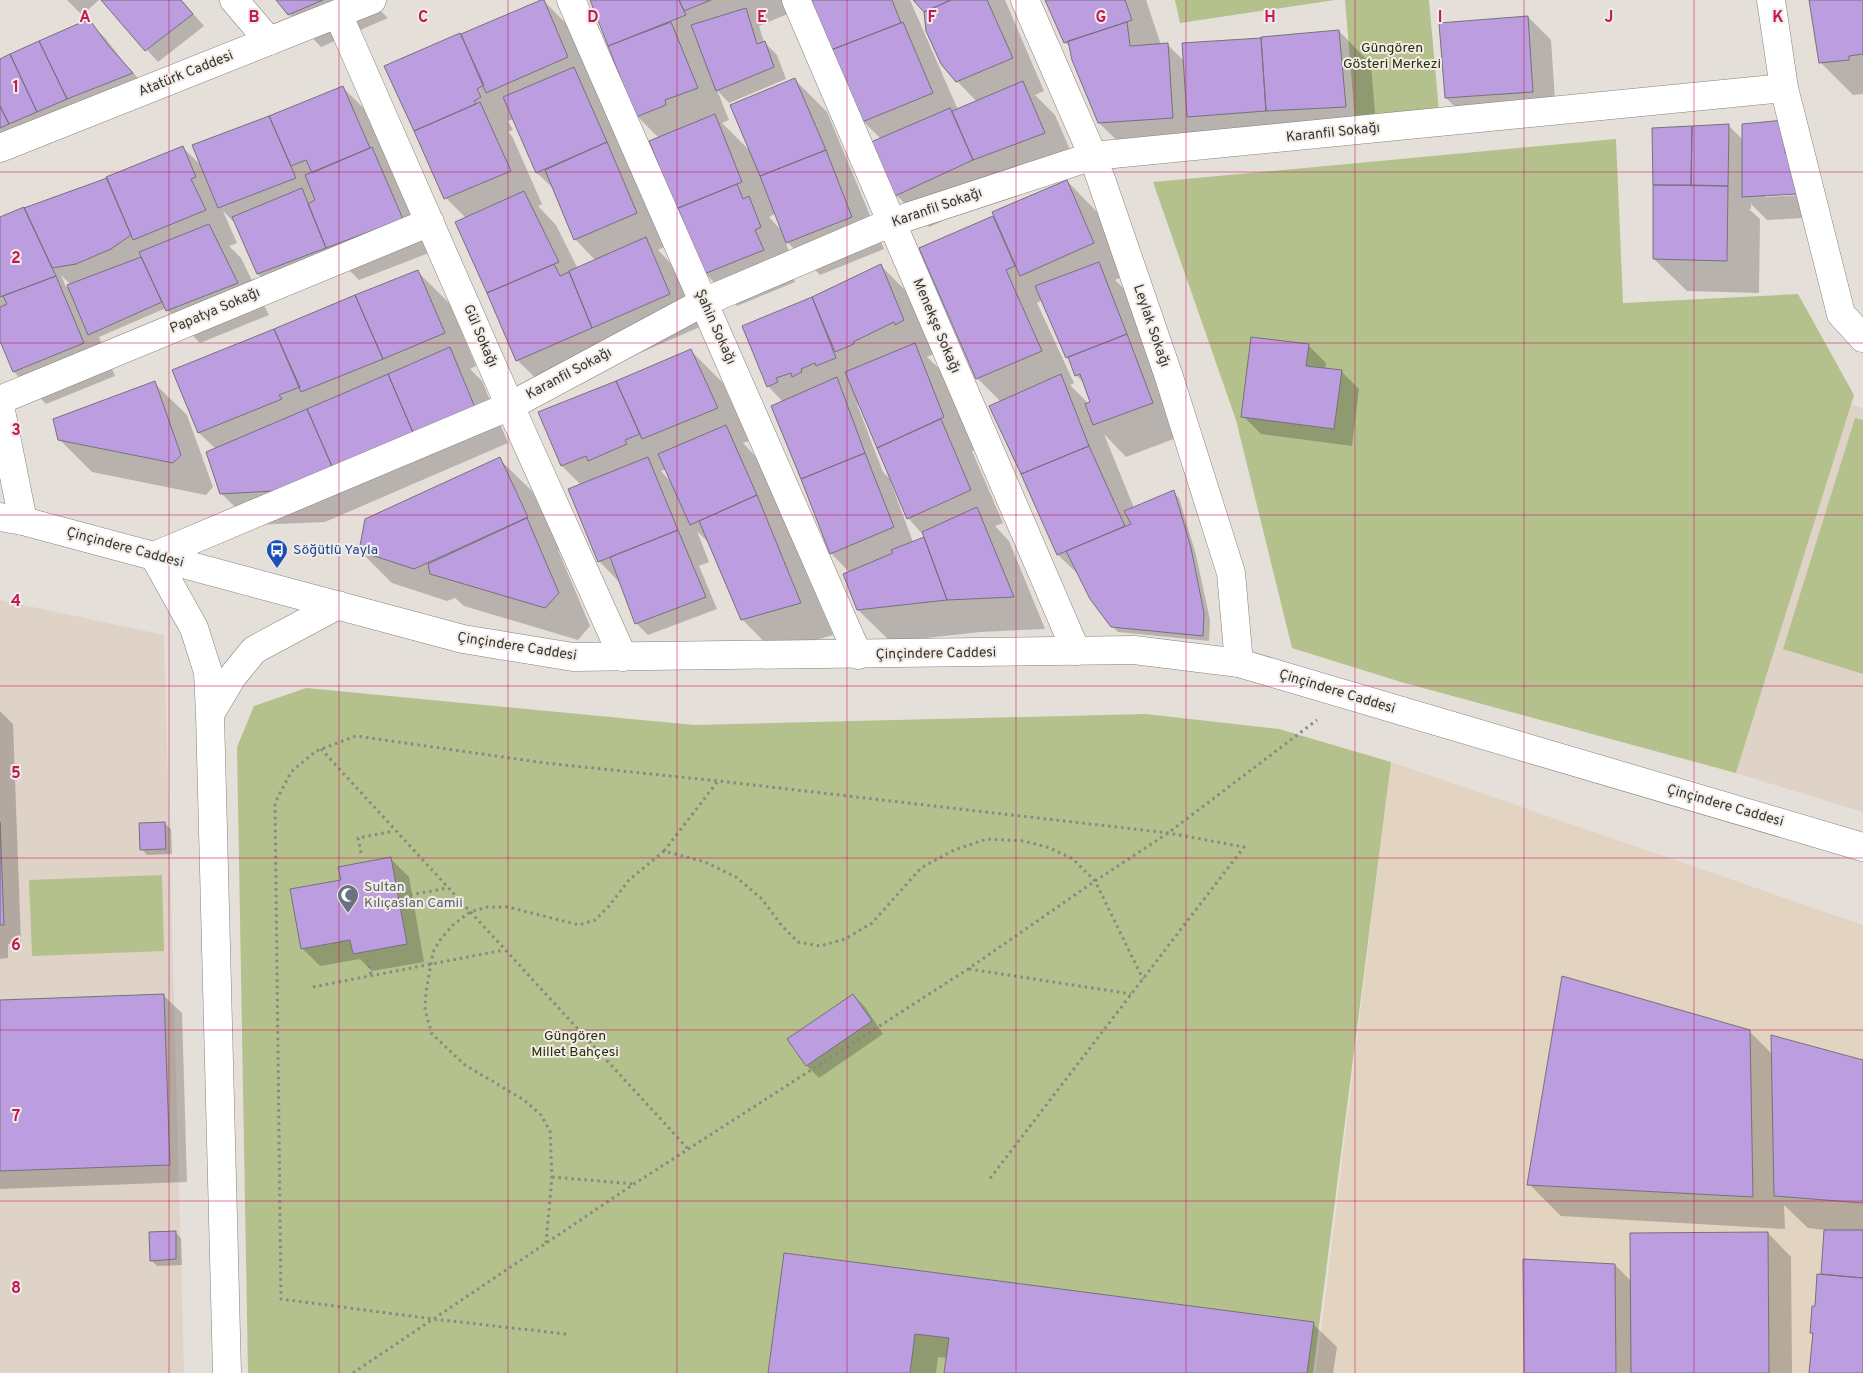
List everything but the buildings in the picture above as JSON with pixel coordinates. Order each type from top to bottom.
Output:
[{"type":"street","points":[[234,0],[269,41]]},
{"type":"street","name":"Atatürk Caddesi","points":[[0,148],[372,0]]},
{"type":"street","name":"Şahin Sokağı","points":[[571,0],[858,655]]},
{"type":"street","name":"Menekşe Sokağı","points":[[796,0],[1076,651]]},
{"type":"street","name":"Leylak Sokağı","points":[[1025,0],[1093,156],[1169,377],[1231,573],[1240,663]]},
{"type":"street","points":[[1771,0],[1784,88],[1842,314],[1863,338]]},
{"type":"street","name":"Gül Sokağı","points":[[338,14],[510,406],[623,657]]},
{"type":"street","name":"Karanfil Sokağı","points":[[154,556],[510,406],[704,302],[892,222],[1093,156],[1784,88]]},
{"type":"street","name":"Papatya Sokağı","points":[[0,400],[430,222]]},
{"type":"street","points":[[0,406],[8,520]]},
{"type":"street","name":"Çinçindere Caddesi","points":[[8,520],[154,556],[463,639],[573,657],[858,655],[1134,650],[1240,663],[1863,847]]},
{"type":"street","points":[[154,556],[194,628],[208,672],[227,1373]]},
{"type":"street","points":[[210,714],[232,678],[254,650],[338,605]]},
{"type":"path","points":[[353,1373],[634,1184],[968,969],[1168,833],[1349,696]]},
{"type":"path","points":[[566,1334],[281,1299],[275,803],[290,772],[321,749],[356,736],[545,763],[1168,833],[1244,847],[988,1181]]},
{"type":"path","points":[[321,749],[689,1150]]},
{"type":"path","points":[[546,1243],[552,1177],[550,1131],[541,1116],[524,1100],[465,1065],[432,1034],[425,1010],[426,992],[434,952],[440,940],[453,924],[470,912],[487,907],[508,907],[579,925],[595,920],[609,906],[629,880],[664,851],[718,781]]},
{"type":"path","points":[[361,853],[358,838],[395,830]]},
{"type":"path","points":[[664,851],[705,862],[736,877],[762,899],[782,926],[798,942],[820,946],[845,939],[872,923],[921,868],[954,850],[987,839],[1024,841],[1050,848],[1073,859],[1095,881],[1143,979]]},
{"type":"path","points":[[410,895],[448,888]]},
{"type":"path","points":[[313,987],[504,949]]},
{"type":"path","points":[[368,959],[371,975]]},
{"type":"path","points":[[968,969],[1131,994]]},
{"type":"path","points":[[552,1177],[634,1184]]},
{"type":"shaded area","points":[[1850,404],[1863,408],[1863,812],[1736,773]]},
{"type":"shaded area","points":[[0,600],[164,635],[184,1373],[0,1373]]},
{"type":"shaded area","points":[[1391,762],[1863,925],[1863,1373],[1316,1373]]},
{"type":"green space","name":"Güngören Gösteri Merkezi","points":[[1175,0],[1335,0],[1180,23]]},
{"type":"green space","name":"Güngören Gösteri Merkezi","points":[[1345,0],[1429,0],[1439,112],[1355,121]]},
{"type":"green space","points":[[1616,139],[1623,303],[1798,294],[1854,395],[1736,773],[1401,682],[1292,648],[1236,420],[1153,182]]},
{"type":"green space","points":[[1855,418],[1863,420],[1863,674],[1783,649]]},
{"type":"green space","name":"Güngören Millet Bahçesi","points":[[306,688],[694,725],[1146,714],[1279,729],[1391,762],[1313,1373],[248,1373],[237,747],[254,706]]},
{"type":"green space","points":[[162,875],[164,951],[32,956],[29,880]]},
{"type":"place","name":"Söğütlü Yayla","points":[[277,569]]},
{"type":"place","name":"Sultan Kılıçaslan Camii","points":[[348,914]]}]
